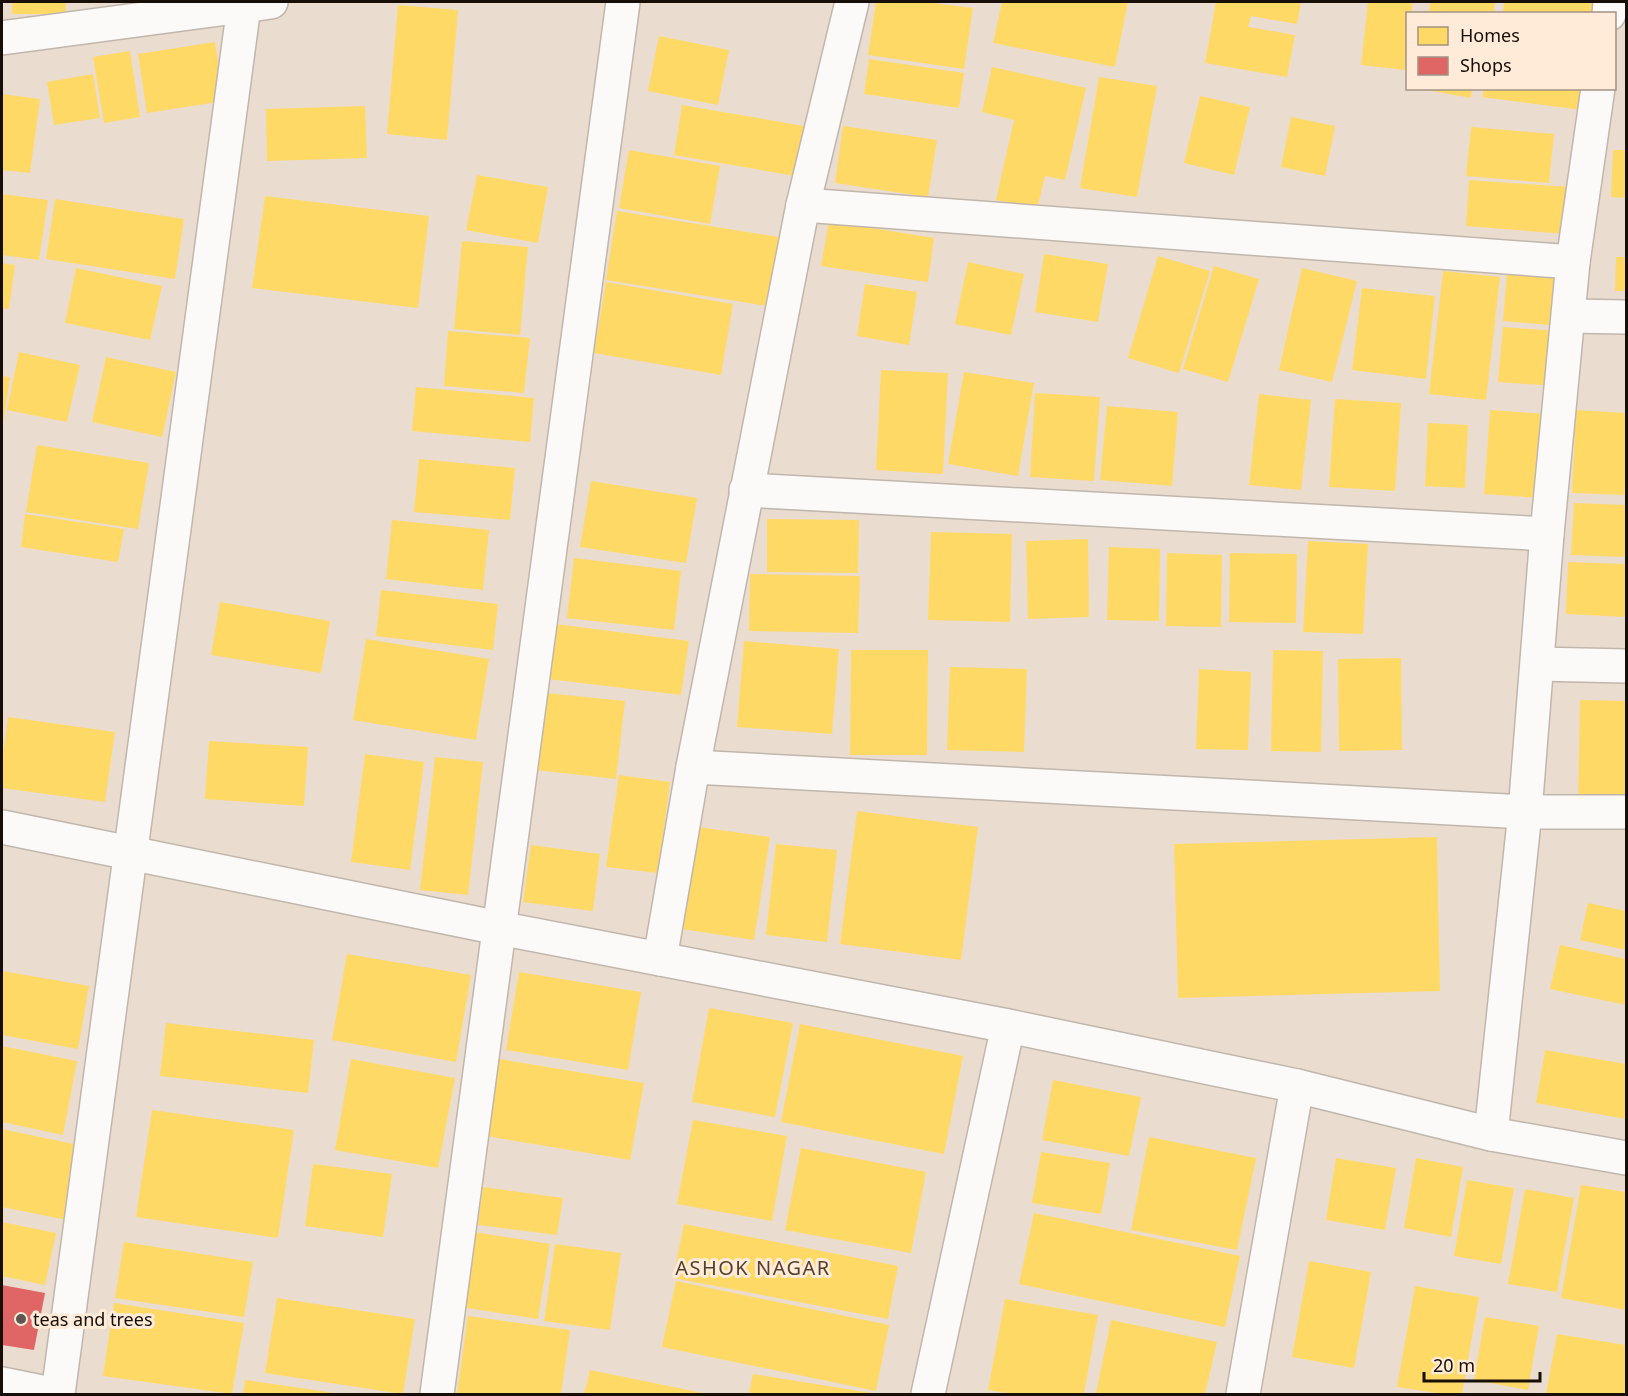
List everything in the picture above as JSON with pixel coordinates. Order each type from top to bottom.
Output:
[{"type":"street","points":[[437,1395],[623,2]]},
{"type":"street","points":[[660,959],[693,768],[802,205],[852,2]]},
{"type":"street","points":[[2,38],[257,4],[129,851],[58,1395]]},
{"type":"street","points":[[1491,1134],[1525,812],[1547,534],[1573,262],[1598,90]]},
{"type":"street","points":[[802,205],[1573,262]]},
{"type":"street","points":[[1569,316],[1626,317]]},
{"type":"street","points":[[746,490],[1547,534]]},
{"type":"street","points":[[1538,664],[1626,666]]},
{"type":"street","points":[[693,768],[1525,812],[1626,812]]},
{"type":"street","points":[[2,827],[499,928],[1008,1026],[1297,1086],[1491,1134],[1626,1158]]},
{"type":"street","points":[[928,1395],[1008,1026]]},
{"type":"street","points":[[1244,1395],[1297,1086]]},
{"type":"street","points":[[2,1384],[51,1395]]},
{"type":"building: Homes","points":[[12,2],[66,2],[66,14],[12,14]]},
{"type":"building: Homes","points":[[876,2],[926,2],[973,8],[964,69],[868,55]]},
{"type":"building: Homes","points":[[1002,2],[1128,2],[1115,67],[993,43]]},
{"type":"building: Homes","points":[[1216,2],[1301,2],[1297,24],[1251,16],[1248,27],[1295,35],[1287,77],[1205,63]]},
{"type":"building: Homes","points":[[1368,2],[1413,2],[1411,12],[1406,12],[1405,70],[1361,65]]},
{"type":"building: Homes","points":[[1430,2],[1495,2],[1493,12],[1429,12]]},
{"type":"building: Homes","points":[[1504,2],[1596,2],[1594,12],[1503,12]]},
{"type":"building: Homes","points":[[398,5],[458,10],[447,140],[387,134]]},
{"type":"building: Homes","points":[[659,36],[729,50],[718,105],[648,91]]},
{"type":"building: Homes","points":[[215,42],[224,101],[147,113],[138,54]]},
{"type":"building: Homes","points":[[130,51],[140,117],[104,123],[93,57]]},
{"type":"building: Homes","points":[[869,59],[964,73],[959,108],[864,94]]},
{"type":"building: Homes","points":[[992,67],[1086,88],[1065,180],[1045,176],[1037,209],[996,200],[1014,120],[982,112]]},
{"type":"building: Homes","points":[[93,74],[100,118],[54,125],[47,82]]},
{"type":"building: Homes","points":[[1099,77],[1157,86],[1137,197],[1080,188]]},
{"type":"building: Homes","points":[[1427,90],[1472,90],[1471,98]]},
{"type":"building: Homes","points":[[1484,90],[1584,90],[1582,110],[1482,97]]},
{"type":"building: Homes","points":[[2,94],[40,99],[30,173],[2,170]]},
{"type":"building: Homes","points":[[1200,96],[1250,107],[1234,175],[1184,163]]},
{"type":"building: Homes","points":[[682,105],[810,127],[801,177],[674,155]]},
{"type":"building: Homes","points":[[365,106],[367,158],[267,161],[266,109]]},
{"type":"building: Homes","points":[[1291,117],[1335,126],[1325,176],[1281,167]]},
{"type":"building: Homes","points":[[843,126],[937,140],[928,197],[835,183]]},
{"type":"building: Homes","points":[[1471,127],[1554,134],[1549,183],[1466,176]]},
{"type":"building: Homes","points":[[629,150],[720,166],[710,224],[619,208]]},
{"type":"building: Homes","points":[[1613,150],[1626,150],[1626,198],[1611,197]]},
{"type":"building: Homes","points":[[477,175],[548,187],[538,243],[466,230]]},
{"type":"building: Homes","points":[[1469,180],[1569,187],[1566,234],[1466,226]]},
{"type":"building: Homes","points":[[2,194],[48,200],[39,260],[2,255]]},
{"type":"building: Homes","points":[[265,196],[429,216],[418,308],[252,288]]},
{"type":"building: Homes","points":[[55,199],[184,219],[175,279],[46,259]]},
{"type":"building: Homes","points":[[617,211],[785,238],[773,307],[606,280]]},
{"type":"building: Homes","points":[[829,221],[934,238],[928,282],[821,266]]},
{"type":"building: Homes","points":[[462,241],[528,247],[520,335],[454,329]]},
{"type":"building: Homes","points":[[1044,254],[1108,264],[1098,322],[1035,312]]},
{"type":"building: Homes","points":[[1158,256],[1210,271],[1179,373],[1128,358]]},
{"type":"building: Homes","points":[[1616,257],[1626,257],[1626,291],[1615,291]]},
{"type":"building: Homes","points":[[968,262],[1024,274],[1011,335],[955,324]]},
{"type":"building: Homes","points":[[2,263],[15,265],[9,309],[2,308]]},
{"type":"building: Homes","points":[[1214,266],[1259,279],[1228,382],[1183,369]]},
{"type":"building: Homes","points":[[76,268],[162,286],[150,340],[65,323]]},
{"type":"building: Homes","points":[[1302,268],[1357,281],[1332,382],[1279,370]]},
{"type":"building: Homes","points":[[1443,271],[1500,277],[1486,400],[1429,394]]},
{"type":"building: Homes","points":[[1507,273],[1565,277],[1560,326],[1503,321]]},
{"type":"building: Homes","points":[[606,282],[733,304],[721,375],[594,353]]},
{"type":"building: Homes","points":[[865,284],[917,292],[909,345],[857,336]]},
{"type":"building: Homes","points":[[1362,288],[1435,296],[1426,379],[1352,370]]},
{"type":"building: Homes","points":[[1503,327],[1558,331],[1554,386],[1498,382]]},
{"type":"building: Homes","points":[[448,331],[530,338],[524,393],[444,386]]},
{"type":"building: Homes","points":[[19,352],[80,365],[67,422],[7,410]]},
{"type":"building: Homes","points":[[106,357],[176,372],[162,437],[92,422]]},
{"type":"building: Homes","points":[[881,370],[948,373],[943,474],[876,470]]},
{"type":"building: Homes","points":[[964,372],[1034,383],[1018,476],[948,464]]},
{"type":"building: Homes","points":[[2,376],[10,377],[3,425],[2,425]]},
{"type":"building: Homes","points":[[416,387],[534,398],[530,442],[412,431]]},
{"type":"building: Homes","points":[[1035,393],[1100,397],[1094,481],[1030,477]]},
{"type":"building: Homes","points":[[1259,394],[1311,400],[1301,490],[1249,485]]},
{"type":"building: Homes","points":[[1335,399],[1401,403],[1395,491],[1329,487]]},
{"type":"building: Homes","points":[[1107,406],[1178,412],[1172,486],[1100,480]]},
{"type":"building: Homes","points":[[1490,410],[1545,414],[1539,498],[1484,494]]},
{"type":"building: Homes","points":[[1576,410],[1626,413],[1626,495],[1572,493]]},
{"type":"building: Homes","points":[[1428,423],[1468,425],[1465,488],[1425,486]]},
{"type":"building: Homes","points":[[37,445],[149,463],[138,529],[26,512]]},
{"type":"building: Homes","points":[[419,459],[515,468],[510,520],[414,512]]},
{"type":"building: Homes","points":[[591,481],[697,498],[686,563],[580,547]]},
{"type":"building: Homes","points":[[1574,503],[1626,505],[1626,557],[1571,555]]},
{"type":"building: Homes","points":[[25,514],[124,529],[118,562],[21,547]]},
{"type":"building: Homes","points":[[767,519],[859,520],[858,573],[767,572]]},
{"type":"building: Homes","points":[[392,520],[489,530],[483,590],[386,579]]},
{"type":"building: Homes","points":[[931,532],[1012,534],[1010,622],[928,620]]},
{"type":"building: Homes","points":[[1088,539],[1089,617],[1028,619],[1026,541]]},
{"type":"building: Homes","points":[[1308,541],[1368,544],[1363,634],[1303,632]]},
{"type":"building: Homes","points":[[1109,547],[1160,549],[1159,621],[1107,620]]},
{"type":"building: Homes","points":[[1167,553],[1222,555],[1221,627],[1166,626]]},
{"type":"building: Homes","points":[[1230,553],[1297,554],[1296,623],[1229,622]]},
{"type":"building: Homes","points":[[574,558],[681,571],[674,630],[567,618]]},
{"type":"building: Homes","points":[[1568,562],[1626,564],[1626,617],[1566,614]]},
{"type":"building: Homes","points":[[750,574],[860,576],[858,633],[749,631]]},
{"type":"building: Homes","points":[[381,590],[498,604],[493,650],[376,636]]},
{"type":"building: Homes","points":[[220,602],[330,621],[321,673],[211,655]]},
{"type":"building: Homes","points":[[555,624],[689,641],[681,695],[548,679]]},
{"type":"building: Homes","points":[[366,639],[489,659],[476,740],[353,720]]},
{"type":"building: Homes","points":[[744,641],[839,649],[832,734],[737,727]]},
{"type":"building: Homes","points":[[851,650],[928,650],[927,755],[850,755]]},
{"type":"building: Homes","points":[[1273,650],[1323,651],[1321,752],[1271,751]]},
{"type":"building: Homes","points":[[1401,658],[1402,750],[1339,751],[1338,659]]},
{"type":"building: Homes","points":[[950,667],[1027,669],[1024,752],[947,750]]},
{"type":"building: Homes","points":[[1199,669],[1251,672],[1248,750],[1196,749]]},
{"type":"building: Homes","points":[[536,692],[625,701],[616,779],[527,769]]},
{"type":"building: Homes","points":[[1580,700],[1626,701],[1626,807],[1578,806]]},
{"type":"building: Homes","points":[[8,717],[115,732],[105,802],[2,788],[2,763]]},
{"type":"building: Homes","points":[[209,741],[308,747],[304,806],[205,799]]},
{"type":"building: Homes","points":[[365,754],[424,762],[410,870],[351,862]]},
{"type":"building: Homes","points":[[435,757],[483,762],[468,895],[420,890]]},
{"type":"building: Homes","points":[[619,775],[670,782],[658,873],[606,867]]},
{"type":"building: Homes","points":[[857,811],[978,827],[961,960],[840,944]]},
{"type":"building: Homes","points":[[698,827],[770,837],[754,940],[682,929]]},
{"type":"building: Homes","points":[[1437,837],[1440,991],[1178,998],[1174,844]]},
{"type":"building: Homes","points":[[776,844],[837,850],[827,942],[766,935]]},
{"type":"building: Homes","points":[[531,845],[600,854],[593,911],[523,902]]},
{"type":"building: Homes","points":[[1588,903],[1626,911],[1626,950],[1580,940]]},
{"type":"building: Homes","points":[[1560,945],[1626,959],[1626,1005],[1550,989]]},
{"type":"building: Homes","points":[[347,954],[471,975],[456,1062],[332,1040]]},
{"type":"building: Homes","points":[[2,971],[89,986],[78,1049],[2,1035]]},
{"type":"building: Homes","points":[[519,972],[641,992],[628,1070],[506,1050]]},
{"type":"building: Homes","points":[[709,1008],[793,1023],[775,1117],[692,1102]]},
{"type":"building: Homes","points":[[166,1023],[314,1040],[308,1093],[160,1076]]},
{"type":"building: Homes","points":[[800,1024],[963,1056],[944,1154],[781,1122]]},
{"type":"building: Homes","points":[[2,1046],[77,1061],[63,1135],[2,1122]]},
{"type":"building: Homes","points":[[1545,1050],[1626,1064],[1626,1119],[1536,1103]]},
{"type":"building: Homes","points":[[493,1058],[644,1083],[630,1160],[480,1135]]},
{"type":"building: Homes","points":[[351,1059],[455,1078],[438,1168],[335,1150]]},
{"type":"building: Homes","points":[[1053,1080],[1141,1097],[1129,1156],[1042,1140]]},
{"type":"building: Homes","points":[[152,1110],[294,1130],[278,1238],[136,1217]]},
{"type":"building: Homes","points":[[693,1120],[787,1136],[772,1221],[677,1204]]},
{"type":"building: Homes","points":[[2,1129],[83,1146],[67,1220],[2,1207]]},
{"type":"building: Homes","points":[[1149,1137],[1256,1158],[1237,1250],[1131,1230]]},
{"type":"building: Homes","points":[[801,1148],[926,1172],[911,1253],[785,1230]]},
{"type":"building: Homes","points":[[1041,1152],[1110,1163],[1101,1214],[1032,1203]]},
{"type":"building: Homes","points":[[1336,1158],[1396,1168],[1385,1230],[1326,1220]]},
{"type":"building: Homes","points":[[1416,1158],[1463,1167],[1451,1237],[1404,1228]]},
{"type":"building: Homes","points":[[313,1164],[392,1174],[383,1237],[305,1226]]},
{"type":"building: Homes","points":[[1467,1180],[1514,1188],[1501,1264],[1454,1256]]},
{"type":"building: Homes","points":[[1581,1185],[1626,1192],[1626,1310],[1561,1298]]},
{"type":"building: Homes","points":[[483,1187],[563,1198],[557,1235],[478,1225]]},
{"type":"building: Homes","points":[[1525,1189],[1574,1198],[1557,1292],[1508,1284]]},
{"type":"building: Homes","points":[[1034,1213],[1240,1256],[1225,1327],[1019,1284]]},
{"type":"building: Homes","points":[[2,1222],[56,1233],[45,1285],[2,1276]]},
{"type":"building: Homes","points":[[684,1224],[898,1266],[888,1319],[673,1278]]},
{"type":"building: Homes","points":[[474,1232],[550,1244],[538,1319],[461,1307]]},
{"type":"building: Homes","points":[[124,1242],[253,1262],[244,1317],[115,1298]]},
{"type":"building: Homes","points":[[555,1244],[621,1253],[610,1330],[544,1321]]},
{"type":"building: Homes","points":[[1309,1261],[1371,1272],[1354,1368],[1292,1357]]},
{"type":"building: Homes","points":[[676,1281],[889,1325],[876,1391],[662,1347]]},
{"type":"building: Homes","points":[[1415,1286],[1479,1297],[1462,1394],[1444,1394],[1397,1387]]},
{"type":"building: Homes","points":[[277,1298],[415,1319],[403,1394],[265,1373]]},
{"type":"building: Homes","points":[[1005,1299],[1098,1315],[1084,1394],[1013,1394],[988,1390]]},
{"type":"building: Homes","points":[[114,1303],[244,1323],[232,1394],[103,1376]]},
{"type":"building: Homes","points":[[468,1316],[570,1330],[561,1394],[457,1394]]},
{"type":"building: Homes","points":[[1485,1317],[1539,1326],[1528,1390],[1474,1380]]},
{"type":"building: Homes","points":[[1111,1320],[1217,1342],[1205,1394],[1096,1394]]},
{"type":"building: Homes","points":[[1557,1334],[1626,1345],[1626,1394],[1546,1394]]},
{"type":"building: Homes","points":[[590,1370],[703,1393],[703,1394],[584,1394]]},
{"type":"building: Homes","points":[[753,1374],[872,1393],[872,1394],[749,1394]]},
{"type":"building: Homes","points":[[245,1380],[335,1393],[335,1394],[243,1394]]},
{"type":"building: Shops","name":"teas and trees","points":[[2,1285],[45,1293],[34,1350],[2,1345]]},
{"type":"place","name":"teas and trees","points":[[21,1319]]},
{"type":"district","name":"ASHOK NAGAR","points":[[753,1267]]}]
